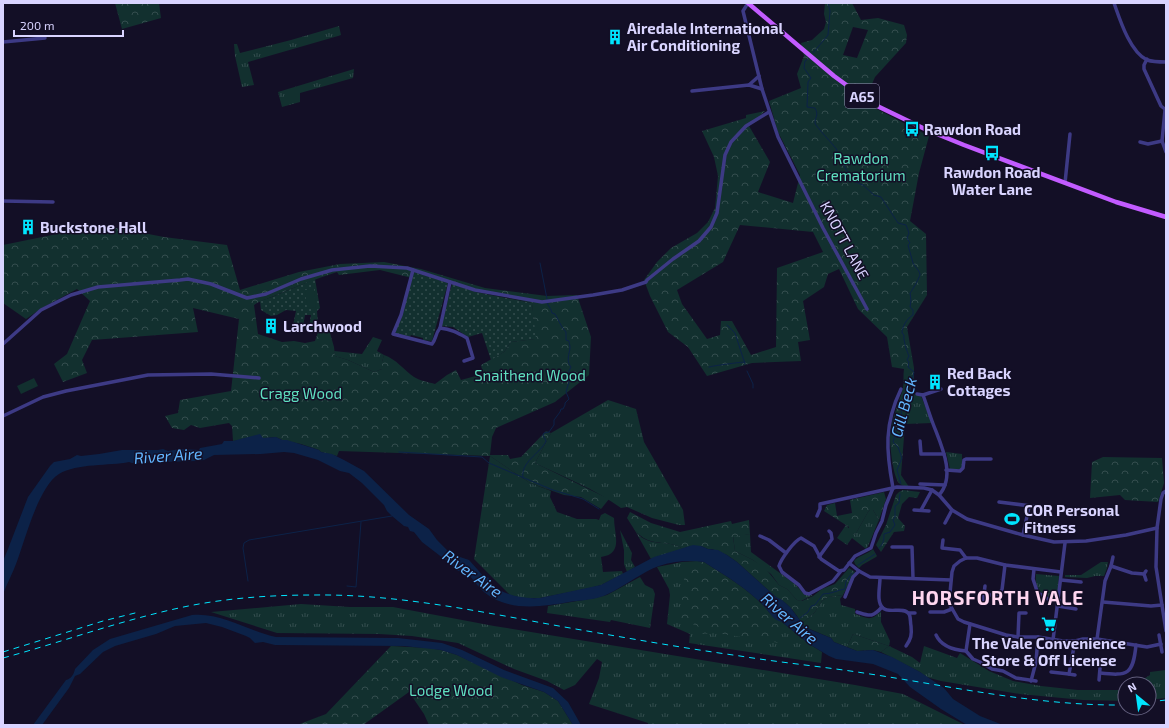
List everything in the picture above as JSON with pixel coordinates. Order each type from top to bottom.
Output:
[{"type":"main road","name":"A65","points":[[748,3],[811,58],[871,103],[964,145],[1135,208],[1166,217]]},
{"type":"street","name":"KNOTT LANE","points":[[748,3],[743,11],[762,89],[778,138],[823,228],[867,309]]},
{"type":"street","points":[[1114,3],[1122,25],[1137,52],[1146,59],[1166,62]]},
{"type":"street","points":[[3,42],[45,38]]},
{"type":"street","points":[[1146,59],[1144,69],[1161,106],[1165,110],[1162,141],[1166,152]]},
{"type":"street","points":[[749,85],[759,76]]},
{"type":"street","points":[[692,91],[749,85],[762,89]]},
{"type":"street","points":[[3,344],[41,310],[71,295],[98,287],[188,279],[211,284],[247,298],[266,294],[301,279],[332,270],[370,266],[407,268],[475,290],[544,301],[622,290],[646,282],[673,259],[699,241],[711,227],[716,212],[725,155],[731,142],[746,126],[769,112]]},
{"type":"street","points":[[1065,183],[1070,134]]},
{"type":"street","points":[[1140,142],[1148,144],[1162,141]]},
{"type":"street","points":[[3,201],[53,202]]},
{"type":"street","points":[[413,270],[401,315],[393,334],[430,344],[434,342],[436,332],[440,328],[450,282]]},
{"type":"street","points":[[440,328],[449,329],[467,338],[473,358],[464,361]]},
{"type":"street","points":[[3,416],[43,397],[148,375],[211,374],[259,378]]},
{"type":"street","points":[[841,571],[836,570],[820,557],[814,546],[803,538],[798,539],[779,564],[780,571],[799,585],[807,594],[812,594],[819,588],[837,578],[841,571],[857,555],[867,551],[870,548],[882,521],[886,505],[893,488],[889,465],[887,437],[895,402],[901,389]]},
{"type":"street","points":[[917,394],[923,394],[941,389]]},
{"type":"street","points":[[923,394],[944,454],[946,470],[945,487],[938,495]]},
{"type":"street","points":[[920,441],[921,454],[944,454]]},
{"type":"street","points":[[946,470],[960,471],[963,468],[964,460],[966,459],[991,459]]},
{"type":"street","points":[[920,484],[945,485]]},
{"type":"street","points":[[817,516],[820,509],[820,504],[893,488],[924,488],[932,490],[952,510],[967,519],[1054,542],[1065,543],[1086,541],[1126,535],[1157,528]]},
{"type":"street","points":[[921,510],[932,490]]},
{"type":"street","points":[[1166,490],[1161,499],[1157,528],[1156,567],[1166,631]]},
{"type":"street","points":[[999,502],[1029,507],[1047,508]]},
{"type":"street","points":[[1023,535],[1029,507]]},
{"type":"street","points":[[914,510],[929,511]]},
{"type":"street","points":[[945,523],[952,510]]},
{"type":"street","points":[[820,557],[832,539],[829,531]]},
{"type":"street","points":[[760,536],[786,553]]},
{"type":"street","points":[[943,540],[942,548],[960,550],[966,558]]},
{"type":"street","points":[[1053,640],[1065,543]]},
{"type":"street","points":[[892,547],[912,546],[913,578]]},
{"type":"street","points":[[1098,640],[1105,581],[1113,557]]},
{"type":"street","points":[[1061,572],[1006,565],[977,558],[966,558],[954,566],[951,580],[950,605],[958,619],[970,624],[1018,637],[1038,637],[1053,640],[1075,641],[1083,639],[1098,640],[1147,647],[1161,644]]},
{"type":"street","points":[[849,563],[870,577],[951,580]]},
{"type":"street","points":[[984,595],[996,595],[1002,590],[1006,565]]},
{"type":"street","points":[[1111,566],[1132,573],[1145,573],[1146,580]]},
{"type":"street","points":[[1034,569],[1033,579],[1039,593],[1048,599],[1059,600]]},
{"type":"street","points":[[845,597],[853,577],[859,571]]},
{"type":"street","points":[[880,578],[879,602],[882,607],[886,610],[916,613]]},
{"type":"street","points":[[1061,580],[1080,582]]},
{"type":"street","points":[[983,602],[985,586]]},
{"type":"street","points":[[1103,602],[1151,606],[1162,605]]},
{"type":"street","points":[[1058,606],[1076,608]]},
{"type":"street","points":[[857,612],[869,616],[875,614],[882,607]]},
{"type":"street","points":[[930,612],[944,612],[952,609]]},
{"type":"street","points":[[906,646],[912,636],[909,613]]},
{"type":"street","points":[[1018,637],[1019,613],[1026,613]]},
{"type":"street","points":[[966,651],[970,624]]},
{"type":"street","points":[[936,635],[938,639],[946,646],[961,651],[966,651],[973,659],[992,669],[1003,671],[1016,678],[1036,681]]},
{"type":"street","points":[[1159,635],[1162,652]]},
{"type":"street","points":[[1031,681],[1036,662],[1038,637]]},
{"type":"street","points":[[1069,674],[1075,641]]},
{"type":"street","points":[[1100,673],[1118,675],[1130,669],[1134,663],[1136,645]]},
{"type":"street","points":[[1099,680],[1100,668]]},
{"type":"street","points":[[1051,672],[1075,675]]},
{"type":"green space","points":[[115,3],[159,3],[161,18],[122,29]]},
{"type":"green space","name":"Rawdon Crematorium","points":[[825,3],[852,3],[861,20],[878,18],[904,25],[907,35],[906,43],[875,77],[868,93],[867,104],[929,136],[919,173],[910,221],[926,234],[927,295],[907,327],[914,368],[914,378],[907,399],[901,475],[909,487],[901,485],[895,476],[890,441],[892,424],[903,388],[904,369],[892,367],[887,337],[858,309],[839,269],[828,274],[824,287],[803,301],[810,340],[798,342],[801,361],[752,363],[707,376],[688,347],[668,332],[650,296],[644,280],[657,262],[671,248],[697,233],[708,222],[715,208],[718,176],[714,157],[702,131],[746,118],[746,115],[765,111],[749,126],[770,162],[758,192],[793,203],[800,175],[778,132],[769,101],[801,88],[797,74],[804,56],[801,43],[812,40],[824,29],[826,22],[824,14]],"holes":[[[853,27],[868,30],[857,58],[843,55]],[[740,225],[813,232],[823,252],[777,268],[776,347],[751,355],[732,321],[721,321],[720,335],[707,339],[682,304],[677,290],[723,262]]]},
{"type":"green space","points":[[339,26],[341,35],[248,62],[254,85],[242,87],[235,56],[234,44],[237,44],[240,53]]},
{"type":"green space","points":[[354,69],[353,78],[300,93],[300,102],[282,107],[278,92]]},
{"type":"green space","points":[[101,225],[164,237],[227,245],[240,290],[299,272],[340,264],[384,262],[421,269],[485,288],[547,296],[577,295],[591,337],[589,375],[555,402],[496,428],[492,437],[490,455],[508,455],[510,459],[521,457],[546,431],[551,433],[535,463],[609,499],[601,509],[581,497],[564,495],[530,483],[490,456],[339,451],[337,456],[276,437],[233,441],[232,426],[229,423],[200,428],[191,425],[184,430],[172,428],[165,416],[178,413],[180,400],[231,391],[239,319],[193,308],[198,332],[92,340],[82,360],[87,373],[63,382],[54,364],[67,354],[90,301],[77,289],[42,308],[26,319],[3,303],[3,245]],"holes":[[[380,270],[412,278],[414,272],[452,284],[532,303],[535,339],[511,342],[504,352],[481,365],[483,374],[461,380],[456,370],[435,384],[416,378],[392,359],[384,355],[382,369],[374,372],[348,360],[335,356],[330,333],[318,332],[315,341],[305,343],[294,341],[282,342],[258,334],[254,305],[313,280],[337,272],[339,275]]]},
{"type":"green space","points":[[414,272],[448,283],[432,341],[423,340],[423,338],[411,335],[410,337],[397,334],[395,332]]},
{"type":"green space","points":[[315,279],[320,308],[317,311],[317,332],[308,333],[311,315],[305,315],[302,332],[292,330],[296,311],[286,310],[277,315],[271,316],[261,310],[260,301]]},
{"type":"green space","points":[[452,284],[476,292],[532,303],[536,339],[511,342],[504,352],[491,360],[482,333],[468,337],[453,327],[441,326]]},
{"type":"green space","points":[[314,289],[316,307],[307,308],[305,290]]},
{"type":"green space","points":[[373,337],[382,340],[377,351],[384,355],[382,369],[374,372],[348,360],[335,356],[334,351],[362,354]]},
{"type":"green space","points":[[34,378],[38,386],[21,394],[17,386]]},
{"type":"green space","points":[[909,393],[921,396],[932,423],[905,424]]},
{"type":"green space","points":[[608,400],[636,409],[644,442],[683,510],[685,525],[679,525],[652,518],[627,507],[621,508],[590,489],[535,463],[551,433]]},
{"type":"green space","points":[[946,452],[962,454],[962,467],[960,469],[950,469]]},
{"type":"green space","points":[[490,456],[530,483],[551,491],[550,497],[557,512],[577,519],[599,520],[601,515],[605,513],[614,518],[616,537],[615,548],[613,552],[601,557],[603,572],[622,571],[623,574],[601,585],[540,598],[521,598],[510,595],[474,559]]},
{"type":"green space","points":[[1103,457],[1162,458],[1164,483],[1158,502],[1125,500],[1120,495],[1090,498],[1092,462]]},
{"type":"green space","points":[[903,490],[920,492],[917,498],[909,497],[902,504],[898,518],[905,526],[904,531],[894,532],[881,552],[876,545],[886,525],[896,495]]},
{"type":"green space","points":[[884,492],[886,499],[879,520],[873,510],[870,510],[855,535],[849,530],[849,527],[824,511],[827,505],[835,503],[837,516],[852,513],[850,500]]},
{"type":"green space","points":[[870,510],[873,510],[879,520],[866,549],[852,538],[847,545],[837,538],[846,525],[855,535]]},
{"type":"green space","points":[[630,512],[651,523],[680,532],[731,521],[732,524],[749,520],[750,534],[733,537],[735,551],[765,568],[779,585],[787,589],[797,600],[802,601],[813,596],[822,589],[835,584],[849,568],[855,572],[843,595],[828,597],[822,601],[815,612],[802,624],[787,605],[727,555],[701,546],[687,547],[683,549],[678,546],[646,539],[633,528],[627,518]]},
{"type":"green space","points":[[633,527],[640,536],[646,540],[678,546],[683,549],[651,559]]},
{"type":"green space","points":[[620,530],[632,553],[631,560],[635,567],[627,572],[624,564],[624,550]]},
{"type":"green space","points":[[750,534],[751,552],[795,584],[805,595],[813,595],[801,601],[797,600],[787,589],[779,585],[771,574],[753,560],[735,551],[733,536]]},
{"type":"green space","points":[[873,549],[877,556],[859,568],[854,561],[858,557]]},
{"type":"green space","points":[[697,561],[822,652],[821,663],[689,643],[690,634],[667,624],[670,595],[669,589],[657,567],[682,562]]},
{"type":"green space","points":[[697,561],[704,562],[736,582],[764,606],[774,618],[782,622],[780,643],[716,633],[700,634],[701,628],[680,618],[685,571],[690,565]]},
{"type":"green space","points":[[1101,562],[1108,562],[1104,576],[1087,578],[1065,577],[1065,575],[1081,575]]},
{"type":"green space","points":[[1036,574],[1059,576],[1057,599],[1048,597],[1040,592],[1036,584]]},
{"type":"green space","points":[[640,577],[645,585],[653,589],[655,594],[650,628],[611,620],[610,622],[547,613],[548,606],[607,595]]},
{"type":"green space","points":[[843,595],[840,599],[841,605],[855,609],[855,614],[866,618],[872,618],[881,611],[881,622],[890,641],[889,646],[853,634],[847,647],[834,642],[831,638],[805,627],[802,624],[815,612],[822,601],[828,597]]},
{"type":"green space","points":[[301,604],[350,607],[393,607],[494,626],[855,685],[903,694],[965,725],[648,725],[648,723],[589,704],[599,678],[602,662],[597,659],[575,685],[564,690],[547,681],[514,669],[458,643],[412,636],[379,634],[277,633],[211,612]]},
{"type":"green space","points":[[853,634],[889,646],[881,652],[873,650],[857,651],[847,647]]},
{"type":"green space","name":"Lodge Wood","points":[[391,646],[441,650],[457,655],[522,685],[544,692],[558,701],[573,725],[429,725],[424,714],[409,692],[363,725],[297,725],[326,714]]},
{"type":"green space","points":[[889,646],[912,657],[920,663],[924,646],[957,658],[960,653],[989,671],[1013,681],[1078,690],[1117,690],[1117,701],[1083,700],[1020,694],[941,681],[926,677],[920,672],[881,652]]},
{"type":"green space","points":[[1166,670],[1166,698],[1157,699],[1157,676],[1148,676],[1150,672]]},
{"type":"water","name":"River Aire","points":[[260,434],[263,438],[276,437],[319,450],[321,452],[332,454],[364,471],[409,515],[429,529],[437,540],[450,553],[469,560],[486,579],[488,577],[488,581],[493,586],[499,590],[518,597],[540,598],[601,585],[654,557],[693,545],[718,550],[737,562],[776,597],[790,607],[805,627],[831,638],[834,642],[857,651],[873,650],[892,657],[920,672],[944,688],[953,699],[980,716],[1003,725],[967,725],[910,687],[898,674],[873,664],[836,659],[829,656],[809,644],[782,622],[774,618],[764,606],[743,588],[704,562],[682,561],[659,566],[608,594],[594,599],[536,606],[503,603],[484,592],[466,571],[464,573],[456,570],[452,565],[422,542],[414,532],[410,531],[408,527],[404,526],[392,516],[384,505],[362,483],[349,473],[340,471],[318,460],[294,453],[284,452],[214,455],[204,460],[197,461],[129,462],[84,466],[66,470],[51,481],[45,490],[33,515],[16,564],[3,595],[3,561],[28,497],[54,462],[70,459],[77,455],[99,454],[122,450],[199,450],[200,448],[222,444],[224,441],[233,441]]},
{"type":"water","points":[[192,615],[213,616],[276,637],[398,638],[442,643],[462,650],[504,670],[553,688],[568,702],[581,725],[573,725],[558,701],[544,692],[501,677],[457,655],[441,650],[404,646],[275,645],[263,642],[255,643],[246,636],[206,623],[175,626],[156,634],[115,646],[103,652],[80,674],[75,676],[69,688],[42,725],[33,725],[66,680],[71,677],[75,669],[93,650],[110,639]]},
{"type":"waterway","name":"Gill Beck","points":[[813,53],[828,35],[830,11],[828,3]]},
{"type":"waterway","name":"Gill Beck","points":[[808,59],[805,61],[804,68],[811,78],[808,82],[807,107],[815,108],[817,114],[815,123],[837,150],[833,154],[843,164],[853,181],[863,185],[874,195],[881,197],[898,223],[906,225],[909,233],[907,238],[910,243],[908,245],[912,261],[920,274],[910,293],[910,307],[913,310],[913,315],[905,323],[902,333],[904,335],[906,349],[909,356],[907,360],[909,362],[908,367],[914,372],[909,394],[901,408],[902,419],[900,427],[896,431],[893,442],[898,447],[902,458],[897,470],[901,484]]},
{"type":"waterway","points":[[540,263],[547,299]]},
{"type":"waterway","points":[[523,478],[524,467],[543,446],[546,441],[543,435],[544,433],[549,432],[554,425],[554,420],[569,399],[566,392],[569,382],[568,373],[571,367],[568,360],[570,348],[569,341],[566,340],[566,332],[555,314],[552,313],[547,302]]},
{"type":"waterway","points":[[727,325],[735,333],[745,364]]},
{"type":"waterway","points":[[709,367],[745,362]]},
{"type":"waterway","points":[[747,371],[753,384],[753,388]]},
{"type":"waterway","points":[[399,452],[482,457],[489,463],[553,490],[583,499],[599,509]]},
{"type":"waterway","name":"Gill Beck","points":[[879,548],[883,542],[884,534],[890,532],[895,525],[893,520],[895,517],[895,506],[899,503],[900,494]]},
{"type":"waterway","points":[[248,581],[243,548],[244,543],[249,540],[392,516]]},
{"type":"waterway","points":[[347,586],[356,587],[361,522]]},
{"type":"waterway","name":"Gill Beck","points":[[858,565],[875,554]]},
{"type":"waterway","name":"Gill Beck","points":[[800,618],[808,612],[811,606],[815,605],[823,594],[845,589],[846,581],[852,573]]},
{"type":"railway","points":[[3,658],[134,619],[196,605],[230,599],[264,596],[347,596],[411,601],[676,646],[997,695],[1061,702],[1117,705]]},
{"type":"railway","points":[[3,652],[103,621],[139,612]]},
{"type":"railway","points":[[1157,701],[1166,700]]},
{"type":"place","name":"Airedale International Air Conditioning","points":[[615,37]]},
{"type":"place","name":"Rawdon Road","points":[[912,129]]},
{"type":"place","name":"Rawdon Road Water Lane","points":[[992,153]]},
{"type":"place","name":"Buckstone Hall","points":[[28,227]]},
{"type":"place","name":"Larchwood","points":[[271,326]]},
{"type":"place","name":"Red Back Cottages","points":[[935,382]]},
{"type":"place","name":"COR Personal Fitness","points":[[1012,519]]},
{"type":"place","name":"The Vale Convenience Store & Off License","points":[[1049,624]]},
{"type":"district","name":"HORSFORTH VALE","points":[[998,597]]},
{"type":"park label","name":"Snaithend Wood","points":[[530,375]]},
{"type":"park label","name":"Cragg Wood","points":[[301,393]]}]
